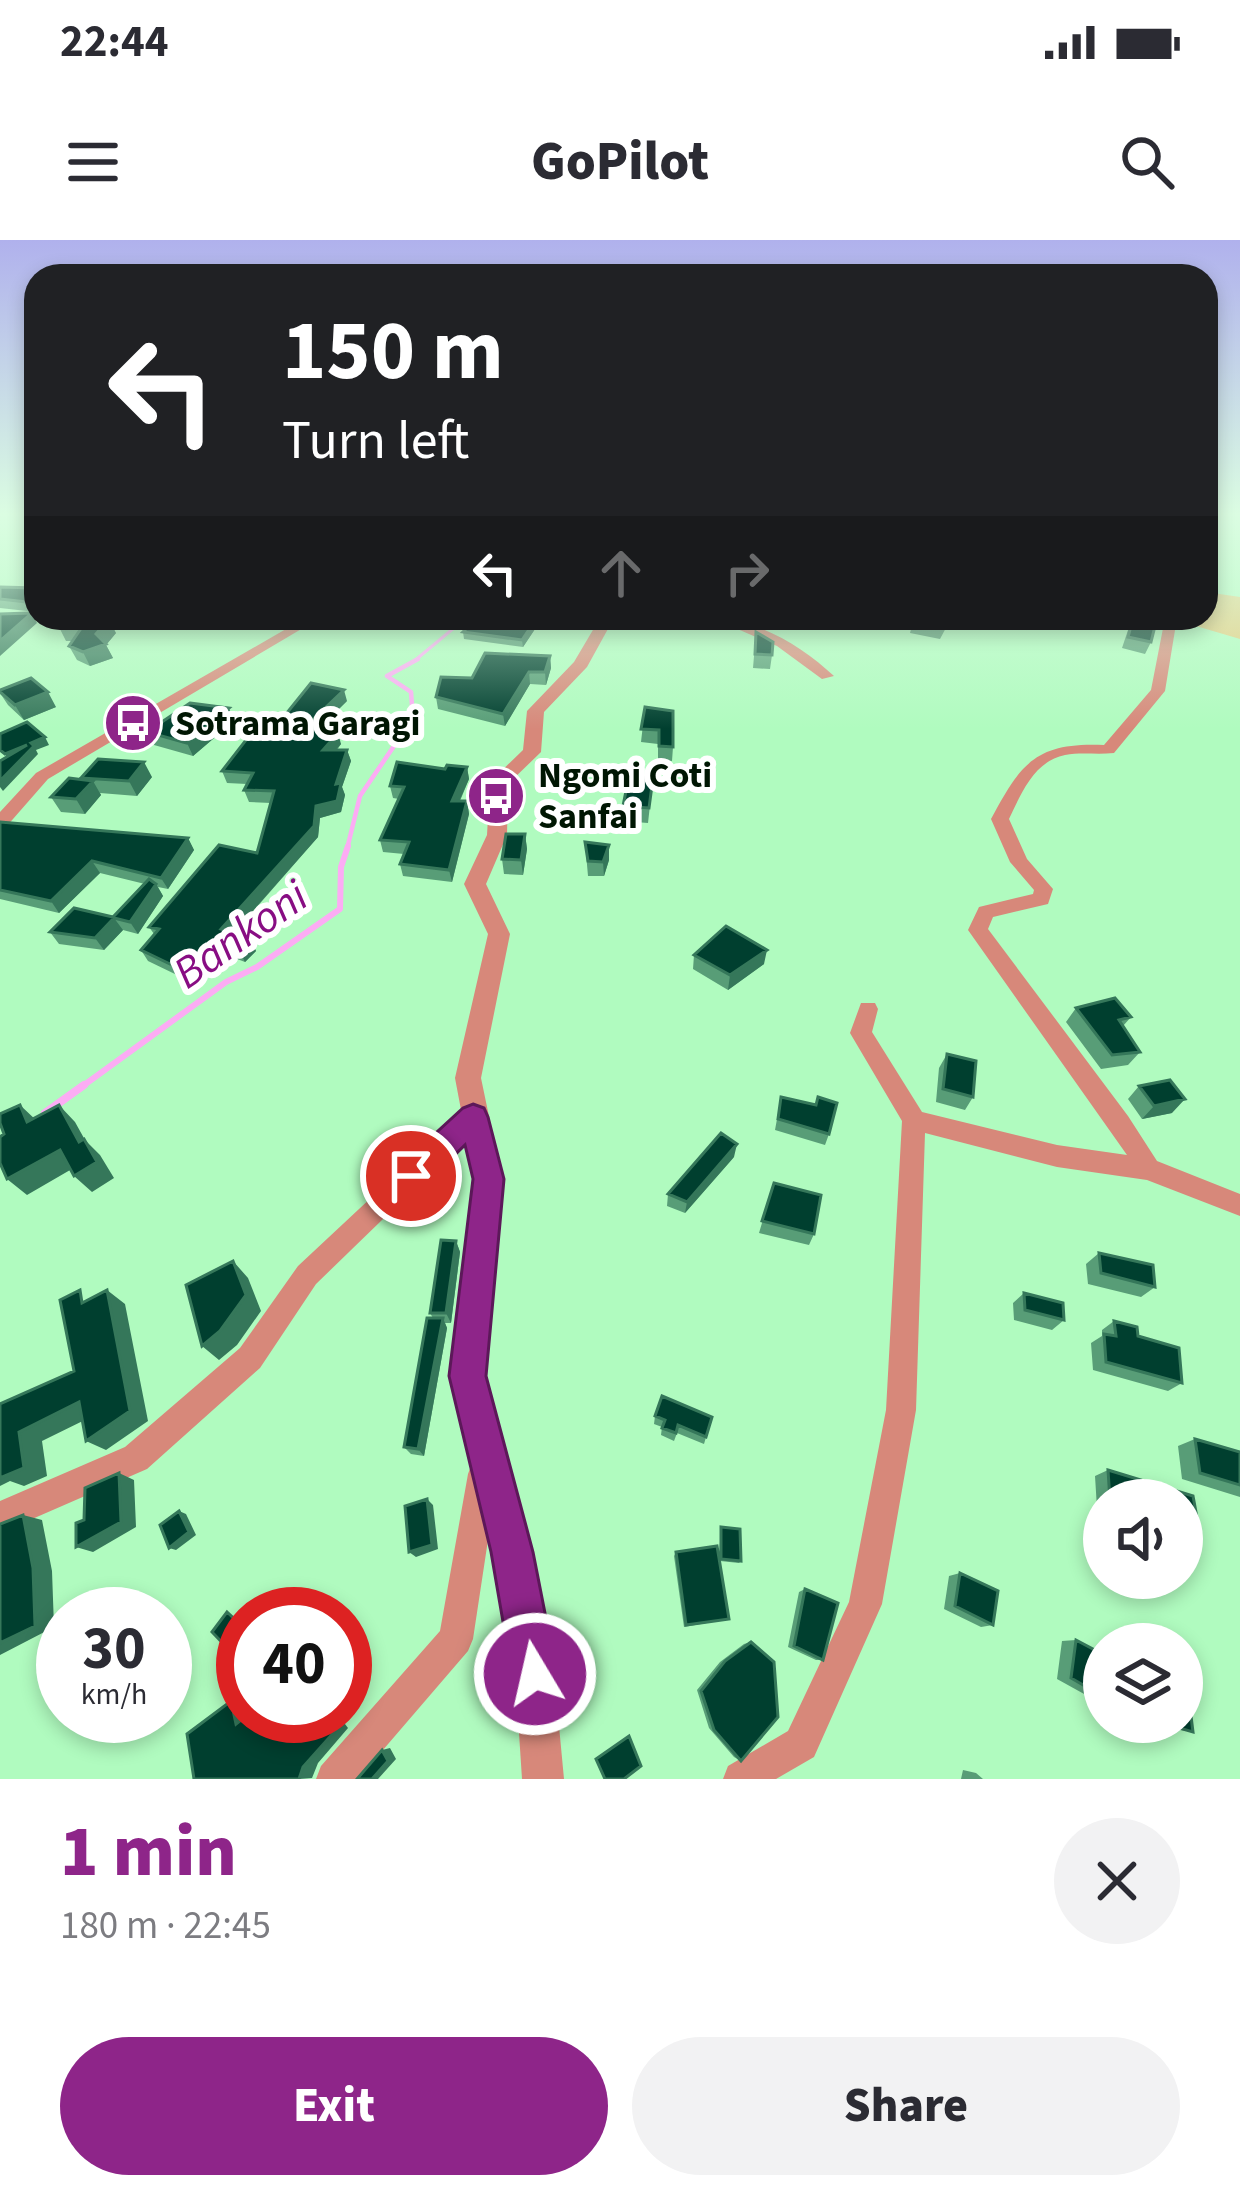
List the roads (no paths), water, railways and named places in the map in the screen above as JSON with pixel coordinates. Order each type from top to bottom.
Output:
[{"type":"street","points":[[0,824],[42,776],[293,630]]},
{"type":"street","points":[[543,1779],[532,1641],[467,1376],[488,1179],[468,1078],[499,934],[476,884],[497,835],[499,782],[532,752],[536,712],[580,664],[600,630]]},
{"type":"street","points":[[749,630],[782,643],[827,676]]},
{"type":"street","points":[[1148,1169],[1120,1123],[978,930],[986,912],[1041,899],[1044,889],[1019,862],[1000,819],[1016,789],[1041,757],[1063,746],[1108,750],[1158,691],[1169,630]]},
{"type":"street","points":[[741,1779],[801,1744],[865,1604],[901,1410],[914,1120],[861,1033],[868,1009]]},
{"type":"street","points":[[0,1516],[136,1458],[250,1358],[307,1275],[473,1117]]},
{"type":"street","points":[[914,1120],[1057,1156],[1148,1169],[1238,1205]]},
{"type":"street","points":[[334,1779],[456,1639],[486,1459]]},
{"type":"waterway","name":"Bankoni","points":[[414,661],[452,630]]},
{"type":"waterway","name":"Bankoni","points":[[414,661],[418,659]]},
{"type":"waterway","name":"Bankoni","points":[[347,849],[360,796],[413,718],[411,692],[387,676],[414,661]]},
{"type":"waterway","name":"Bankoni","points":[[80,1088],[226,982],[257,967],[340,909],[341,867],[347,849]]},
{"type":"waterway","name":"Bankoni","points":[[45,1113],[84,1085]]},
{"type":"place","name":"Sotrama Garagi","points":[[133,723]]},
{"type":"place","name":"Ngomi Coti Sanfai","points":[[496,796]]}]
